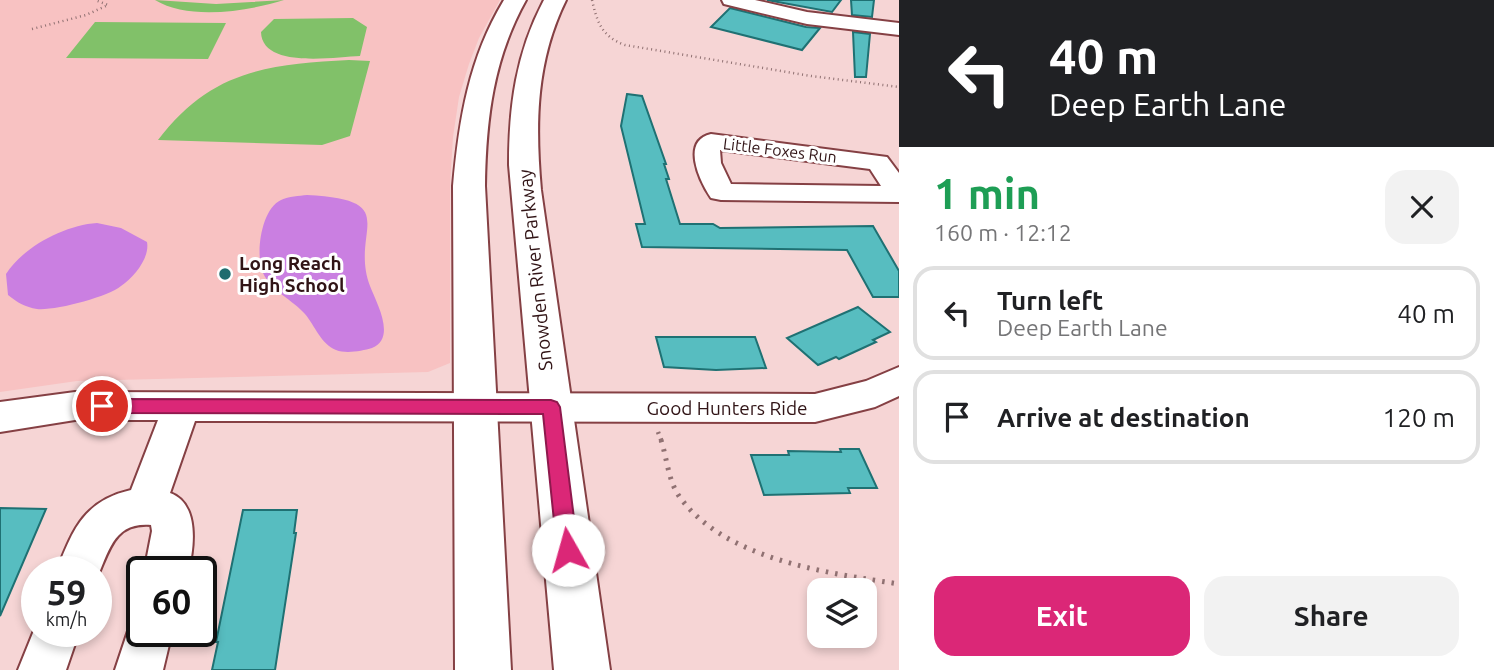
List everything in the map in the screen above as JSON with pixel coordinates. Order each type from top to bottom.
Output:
[{"type":"main road","points":[[483,670],[469,186],[471,139],[476,97],[484,67],[493,40],[514,0]]},
{"type":"main road","name":"Snowden River Parkway","points":[[555,0],[534,45],[524,100],[522,141],[525,190],[582,670]]},
{"type":"street","points":[[731,0],[807,18],[899,29]]},
{"type":"street","name":"Little Foxes Run","points":[[711,141],[878,162],[899,193],[721,192],[708,163],[707,146],[711,141]]},
{"type":"street","name":"Good Hunters Ride","points":[[0,417],[75,406],[815,408],[875,393],[899,380]]},
{"type":"street","points":[[145,506],[181,407]]},
{"type":"street","points":[[84,556],[100,525],[112,514],[145,506],[162,508],[174,526],[170,556]]},
{"type":"street","points":[[42,670],[50,647]]},
{"type":"street","points":[[139,670],[145,647]]},
{"type":"path","points":[[32,29],[93,13],[108,5],[95,0]]},
{"type":"path","points":[[592,0],[603,33],[613,42],[625,46],[811,76],[899,87]]},
{"type":"path","points":[[646,408],[665,447],[672,481],[679,495],[705,524],[730,538],[785,560],[862,579],[899,584]]},
{"type":"shaded area","name":"Long Reach High School","points":[[0,0],[500,0],[479,38],[469,64],[459,97],[453,137],[450,185],[450,363],[428,372],[77,381],[0,392]]},
{"type":"shaded area","points":[[307,195],[355,203],[364,211],[367,221],[365,266],[384,328],[379,343],[372,348],[349,352],[331,347],[322,339],[305,314],[271,285],[263,273],[260,244],[264,222],[269,213],[281,200]]},
{"type":"shaded area","points":[[97,223],[121,228],[147,242],[144,261],[126,282],[93,299],[45,309],[25,306],[8,295],[6,274],[23,255],[59,233]]},
{"type":"green space","points":[[155,0],[216,4],[284,0],[254,8],[202,12],[169,6]]},
{"type":"green space","points":[[353,18],[367,27],[360,56],[318,59],[286,56],[273,52],[264,44],[261,32],[274,19]]},
{"type":"green space","points":[[95,22],[226,23],[208,59],[66,58]]},
{"type":"green space","points":[[370,61],[350,136],[322,145],[158,140],[198,99],[220,85],[266,69],[292,64]]},
{"type":"building","points":[[767,0],[841,0],[832,12]]},
{"type":"building","points":[[851,0],[874,0],[872,17],[852,15]]},
{"type":"building","points":[[730,8],[820,28],[802,50],[711,27]]},
{"type":"building","points":[[853,32],[870,34],[866,77],[855,77]]},
{"type":"building","points":[[627,94],[642,96],[666,164],[669,179],[666,179],[680,224],[713,224],[720,228],[873,226],[899,271],[899,297],[873,297],[847,250],[642,247],[636,224],[645,224],[621,126]]},
{"type":"building","points":[[858,307],[890,332],[873,340],[876,342],[839,359],[836,357],[818,365],[787,338]]},
{"type":"building","points":[[656,337],[755,337],[766,368],[716,370],[664,367]]},
{"type":"building","points":[[840,449],[859,449],[877,488],[848,488],[850,493],[764,495],[751,455],[789,455],[788,451],[841,452]]},
{"type":"building","points":[[0,508],[46,509],[26,556],[21,556],[21,567],[0,616]]},
{"type":"building","points":[[243,510],[297,510],[296,533],[275,670],[212,670]]},
{"type":"place","name":"Long Reach High School","points":[[225,274]]},
{"type":"route","points":[[102,406],[551,407],[568,550]]}]
